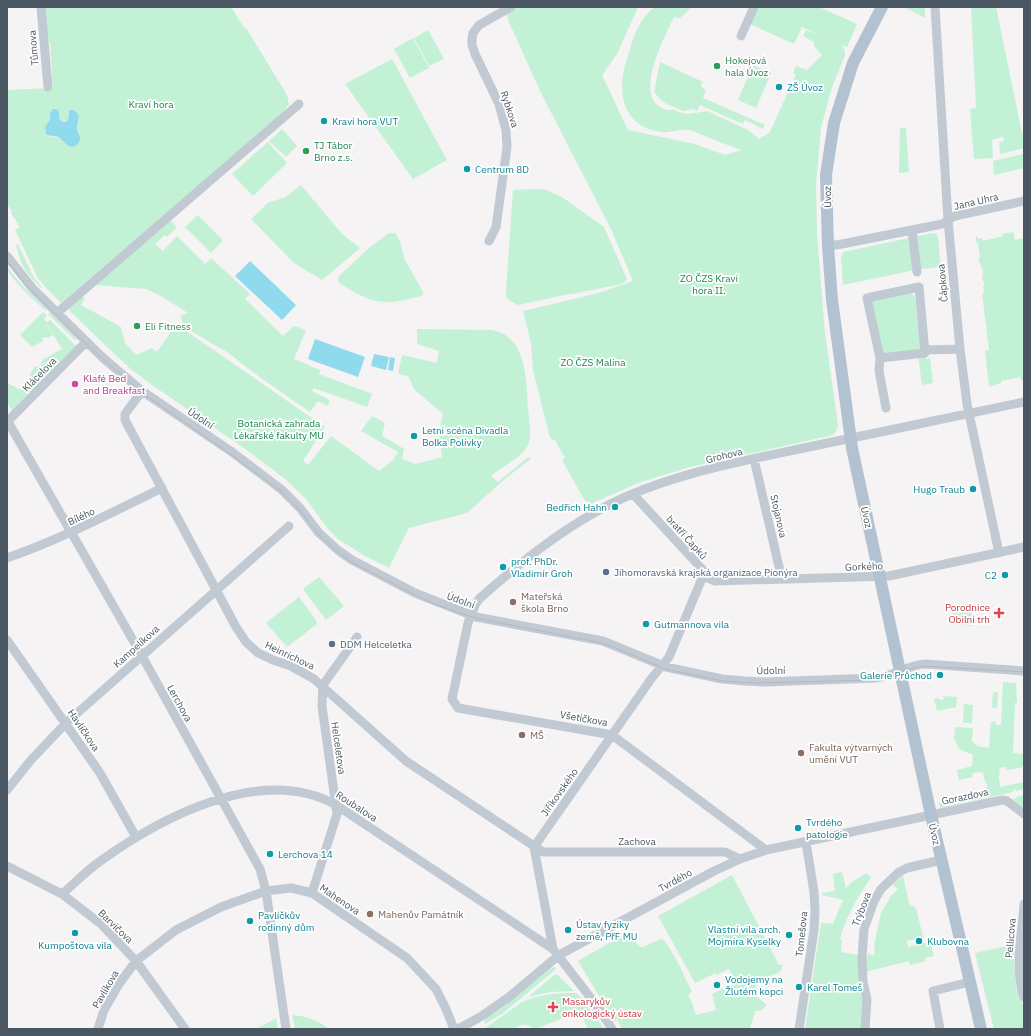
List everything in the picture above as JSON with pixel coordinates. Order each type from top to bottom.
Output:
[{"type":"main road","name":"Úvoz","points":[[882,7],[853,63],[834,122],[826,175],[828,246],[832,300],[851,438],[931,815],[981,1029]]},
{"type":"street","name":"Tůmova","points":[[41,7],[48,87]]},
{"type":"street","name":"Rybkova","points":[[489,241],[496,228],[507,147],[506,130],[498,104],[475,54],[472,45],[472,38],[473,33],[479,25],[511,7]]},
{"type":"street","points":[[741,36],[754,7]]},
{"type":"street","name":"Čápkova","points":[[935,7],[948,220],[960,349],[970,414],[999,553]]},
{"type":"street","points":[[57,313],[299,104]]},
{"type":"street","name":"Jana Uhra","points":[[828,246],[942,224],[955,216],[1024,201]]},
{"type":"street","points":[[912,230],[925,350]]},
{"type":"street","name":"Údolní","points":[[7,256],[33,289],[86,342],[142,391],[232,452],[282,490],[300,508],[319,533],[343,554],[415,593],[471,615],[603,642],[662,666],[722,679],[745,682],[876,678],[925,664],[1024,671]]},
{"type":"street","points":[[886,408],[879,371],[880,358],[867,298],[918,280]]},
{"type":"street","name":"Klácelova","points":[[7,421],[86,342]]},
{"type":"street","points":[[880,358],[925,353],[925,350],[960,349]]},
{"type":"street","name":"Heinrichova","points":[[142,391],[124,418],[236,627],[249,646],[265,657],[305,673],[323,685],[406,761],[534,847]]},
{"type":"street","name":"Grohova","points":[[471,615],[479,599],[522,561],[556,535],[603,507],[633,494],[672,480],[754,459],[1024,402]]},
{"type":"street","name":"Lerchova","points":[[7,421],[142,656],[260,869],[266,892],[286,1029]]},
{"type":"street","name":"Stojanova","points":[[754,459],[780,571],[780,579]]},
{"type":"street","name":"Bílého","points":[[7,558],[34,549],[71,533],[162,488]]},
{"type":"street","name":"bratří Čapků","points":[[633,494],[702,570],[704,576],[669,657],[662,666]]},
{"type":"street","name":"Kampelíkova","points":[[7,790],[30,760],[66,723],[288,526]]},
{"type":"street","name":"Gorkého","points":[[704,576],[715,581],[880,577],[1024,547]]},
{"type":"street","name":"Všetičkova","points":[[471,615],[452,699],[458,708],[612,734],[766,850]]},
{"type":"street","points":[[323,685],[357,637]]},
{"type":"street","name":"Havlíčkova","points":[[8,644],[66,723],[100,773],[136,837]]},
{"type":"street","name":"Jiříkovského","points":[[534,847],[612,734],[662,666]]},
{"type":"street","name":"Helceletova","points":[[312,893],[337,814],[322,706],[323,685]]},
{"type":"street","name":"Roubalova","points":[[62,894],[97,863],[136,837],[178,816],[220,798],[252,791],[274,789],[305,793],[325,799],[336,805],[556,952]]},
{"type":"street","name":"Gorazdova","points":[[931,815],[1002,800],[1007,801],[1024,814]]},
{"type":"street","name":"Tvrdého","points":[[458,1029],[482,1016],[509,997],[556,952],[740,859],[766,850],[931,815]]},
{"type":"street","name":"Tomešova","points":[[799,1029],[814,930],[815,911],[814,892],[806,842]]},
{"type":"street","points":[[534,847],[556,952],[600,1010],[612,1029]]},
{"type":"street","name":"Zachova","points":[[534,847],[543,852],[725,852],[740,859]]},
{"type":"street","name":"Trýbova","points":[[865,1029],[867,999],[863,982],[862,958],[864,929],[874,901],[881,888],[899,872],[907,868],[941,860]]},
{"type":"street","name":"Barvičova","points":[[7,866],[62,894],[101,924],[136,961],[185,1029]]},
{"type":"street","name":"Mahenova","points":[[136,961],[176,930],[221,908],[266,892],[291,888],[312,893],[407,958],[436,989],[454,1029]]},
{"type":"street","name":"Pellicova","points":[[1024,904],[1023,924],[1018,958],[1021,988],[1024,997]]},
{"type":"street","name":"Pavlíkova","points":[[98,1029],[118,984],[136,961]]},
{"type":"street","points":[[940,1029],[933,991],[970,982]]},
{"type":"green space","name":"Kraví hora","points":[[45,7],[231,7],[245,29],[246,28],[287,95],[289,104],[282,114],[61,303],[38,278],[15,230],[20,227],[7,204],[7,90],[53,88],[50,42],[48,41]],"holes":[[[59,112],[59,118],[62,122],[66,122],[68,120],[68,112],[79,120],[77,127],[80,135],[66,145],[61,138],[49,136],[45,127]]]},
{"type":"green space","points":[[519,7],[638,7],[617,54],[602,75],[628,130],[695,144],[725,155],[742,150],[690,130],[661,132],[648,129],[638,123],[630,115],[625,106],[622,83],[624,71],[636,31],[649,12],[655,7],[692,7],[680,18],[674,17],[655,61],[650,86],[652,97],[657,105],[665,110],[674,109],[678,112],[689,114],[707,111],[748,130],[759,139],[770,132],[796,74],[793,73],[796,66],[807,70],[822,55],[814,46],[814,42],[803,36],[806,30],[822,36],[802,27],[794,44],[750,24],[758,7],[819,7],[857,24],[847,47],[842,45],[845,55],[831,90],[821,128],[816,185],[817,234],[825,333],[838,425],[833,435],[690,467],[641,482],[589,505],[587,501],[585,501],[562,460],[565,458],[555,440],[550,438],[533,370],[531,343],[523,311],[599,293],[633,281],[611,229],[541,93],[509,22],[507,15],[508,13]]},
{"type":"green space","points":[[904,7],[925,7],[925,18]]},
{"type":"green space","points":[[971,7],[996,7],[1022,133],[1024,133],[1024,148],[1000,154],[999,142],[1004,141],[1003,137],[992,140],[993,158],[974,159],[970,109],[976,108]]},
{"type":"green space","points":[[428,30],[444,59],[429,66],[414,38]]},
{"type":"green space","points":[[413,38],[429,68],[410,78],[394,49]]},
{"type":"green space","points":[[392,59],[447,160],[413,179],[345,84]]},
{"type":"green space","points":[[660,62],[703,82],[701,85],[702,88],[706,90],[703,98],[765,125],[763,129],[745,120],[743,124],[700,105],[697,111],[693,109],[683,111],[663,102],[654,92]]},
{"type":"green space","points":[[753,65],[771,73],[756,108],[738,100]]},
{"type":"green space","points":[[900,128],[906,128],[909,172],[899,173]]},
{"type":"green space","points":[[282,129],[297,146],[286,157],[269,141]]},
{"type":"green space","points":[[268,142],[287,163],[253,196],[232,174]]},
{"type":"green space","points":[[1024,154],[1024,168],[994,175],[993,161]]},
{"type":"green space","points":[[301,185],[342,234],[360,248],[322,280],[294,263],[251,219],[269,202],[284,198]]},
{"type":"green space","points":[[513,190],[546,190],[562,197],[604,227],[627,279],[622,284],[518,305],[509,300],[506,296],[506,290]]},
{"type":"green space","points":[[198,215],[223,240],[211,253],[185,227]]},
{"type":"green space","points":[[169,221],[177,227],[167,237],[165,235],[155,244],[163,251],[177,236],[205,264],[211,258],[250,294],[245,299],[283,336],[294,326],[306,330],[294,359],[320,370],[319,374],[372,394],[367,407],[314,388],[312,391],[330,401],[327,406],[318,401],[310,412],[227,352],[183,326],[181,315],[188,313],[161,296],[146,289],[95,285]]},
{"type":"green space","points":[[1013,232],[1015,240],[1024,238],[1024,380],[1021,380],[1020,377],[1001,381],[1001,383],[989,387],[985,351],[989,350],[982,293],[984,293],[984,281],[982,280],[983,271],[978,259],[980,258],[976,237],[978,237],[978,239],[982,238],[983,241],[1003,236],[1002,234]]},
{"type":"green space","points":[[389,233],[395,233],[400,241],[404,258],[423,292],[422,296],[394,302],[379,302],[361,296],[339,283],[338,277],[369,248]]},
{"type":"green space","points":[[933,233],[937,234],[938,238],[941,268],[920,269],[843,285],[841,257],[843,252]]},
{"type":"green space","points":[[18,244],[34,278],[42,287],[41,288],[24,268],[16,245]]},
{"type":"green space","points":[[7,267],[20,283],[46,309],[45,310],[17,283],[8,271]]},
{"type":"green space","points":[[912,293],[915,298],[918,327],[921,329],[921,346],[919,350],[885,354],[882,352],[871,302],[874,298]]},
{"type":"green space","name":"Botanická zahrada Lékařské fakulty MU","points":[[80,295],[85,298],[81,305],[121,327],[125,343],[136,355],[152,348],[157,352],[176,324],[325,427],[303,461],[308,465],[331,436],[379,471],[393,460],[398,452],[361,431],[372,416],[385,423],[382,436],[404,449],[402,459],[416,464],[442,457],[439,432],[443,414],[414,389],[408,376],[398,374],[402,355],[437,363],[439,351],[417,344],[417,329],[491,330],[503,334],[512,340],[518,349],[522,360],[525,372],[530,437],[528,445],[521,454],[491,476],[498,482],[528,457],[531,459],[506,478],[467,513],[409,528],[389,568],[365,556],[338,539],[327,528],[307,500],[285,479],[244,448],[133,371],[67,308]]},
{"type":"green space","points":[[43,312],[47,316],[44,319],[53,335],[48,338],[42,337],[43,341],[32,347],[20,335]]},
{"type":"green space","points":[[50,312],[77,339],[75,340],[48,314]]},
{"type":"green space","points":[[50,320],[76,346],[49,373],[41,365],[42,360],[62,349],[46,323]]},
{"type":"green space","points":[[918,356],[926,356],[926,359],[930,358],[933,383],[922,385]]},
{"type":"green space","points":[[40,366],[48,374],[30,393],[24,386],[34,367]]},
{"type":"green space","points":[[7,383],[21,390],[23,388],[28,394],[12,411],[7,402]]},
{"type":"green space","points":[[319,577],[344,606],[326,620],[303,589]]},
{"type":"green space","points":[[299,597],[316,620],[317,624],[287,647],[266,623]]},
{"type":"green space","points":[[972,612],[971,626],[951,624],[951,613]]},
{"type":"green space","points":[[1003,682],[1016,683],[1017,702],[1015,703],[1013,753],[1024,754],[1024,766],[1007,770],[1006,767],[999,768],[1000,775],[998,776],[1000,787],[1024,782],[1024,789],[1016,791],[1015,789],[1013,792],[940,808],[939,803],[987,792],[986,787],[988,786],[984,780],[983,773],[972,773],[973,777],[959,780],[957,770],[972,766],[973,755],[959,749],[954,738],[955,727],[973,728],[972,741],[977,746],[989,748],[991,722],[996,722],[996,725],[1001,725]]},
{"type":"green space","points":[[993,692],[998,692],[997,708],[992,708]]},
{"type":"green space","points":[[943,696],[957,697],[956,707],[937,711],[934,699],[944,699]]},
{"type":"green space","points":[[964,704],[973,705],[972,723],[963,723]]},
{"type":"green space","points":[[1024,795],[1024,808],[1013,799]]},
{"type":"green space","points":[[842,872],[846,888],[866,873],[871,877],[849,915],[840,939],[842,941],[841,952],[859,955],[863,999],[862,1029],[805,1029],[821,923],[833,924],[843,900],[822,895],[822,893],[835,891],[833,874]]},
{"type":"green space","points":[[732,875],[778,963],[772,967],[777,964],[782,965],[782,970],[780,972],[767,977],[751,991],[767,1005],[762,1010],[755,1011],[750,1029],[622,1029],[617,1019],[614,1021],[578,961],[630,931],[637,944],[642,947],[661,939],[665,941],[676,959],[692,992],[688,995],[696,1015],[716,1010],[712,994],[736,983],[729,969],[717,975],[716,973],[695,983],[658,916]]},
{"type":"green space","points":[[903,875],[909,904],[916,908],[923,937],[907,941],[908,947],[930,942],[934,956],[925,958],[926,961],[910,965],[909,961],[865,972],[864,958],[867,958],[868,953],[873,956],[875,953],[874,945],[881,913],[891,896],[898,889],[892,885]]},
{"type":"green space","points":[[1015,944],[1014,964],[1017,988],[1024,1010],[1024,1029],[994,1029],[975,953]]},
{"type":"green space","points":[[556,967],[555,970],[502,1014],[485,1024],[484,1022],[486,1018],[502,1008],[551,968]]},
{"type":"green space","points":[[554,975],[558,975],[574,991],[550,992],[528,997]]},
{"type":"green space","name":"Masarykův onkologický ústav","points":[[564,993],[576,993],[584,1000],[604,1029],[588,1029],[580,1011],[536,1029],[522,1025],[517,1027],[517,1029],[484,1029],[522,1002],[532,998]]},
{"type":"green space","points":[[292,1015],[312,1019],[329,1029],[295,1029]]},
{"type":"green space","points":[[276,1018],[278,1029],[256,1029]]},
{"type":"water","points":[[53,109],[56,109],[59,112],[59,118],[62,122],[66,122],[68,120],[69,110],[74,110],[78,114],[79,118],[77,129],[80,140],[76,146],[69,146],[58,137],[46,134],[45,127],[50,120],[50,113]]},
{"type":"water","points":[[250,261],[296,305],[282,320],[235,276]]},
{"type":"water","points":[[315,339],[365,357],[358,377],[308,359]]},
{"type":"water","points":[[374,354],[389,357],[386,370],[371,366]]},
{"type":"water","points":[[390,357],[395,358],[393,371],[388,370]]},
{"type":"tram line","points":[[7,261],[23,282],[85,343],[141,392],[281,491],[299,509],[318,534],[338,552],[351,562],[434,604],[475,618],[597,642],[611,646],[665,669],[723,681],[756,683],[873,680],[885,678],[922,666],[1024,672]]},
{"type":"place","name":"Hokejová hala Úvoz","points":[[717,66]]},
{"type":"place","name":"ZŠ Úvoz","points":[[779,87]]},
{"type":"place","name":"Kraví hora VUT","points":[[324,121]]},
{"type":"place","name":"TJ Tábor Brno z.s.","points":[[306,151]]},
{"type":"place","name":"Centrum 8D","points":[[467,169]]},
{"type":"place","name":"Eli Fitness","points":[[137,326]]},
{"type":"place","name":"Klafé Bed and Breakfast","points":[[75,384]]},
{"type":"place","name":"Letní scéna Divadla Bolka Polívky","points":[[414,436]]},
{"type":"place","name":"Hugo Traub","points":[[973,489]]},
{"type":"place","name":"Bedřich Hahn","points":[[615,507]]},
{"type":"place","name":"prof. PhDr. Vladimír Groh","points":[[503,567]]},
{"type":"place","name":"Jihomoravská krajská organizace Pionýra","points":[[606,572]]},
{"type":"place","name":"C2","points":[[1005,575]]},
{"type":"place","name":"Mateřská škola Brno","points":[[513,602]]},
{"type":"place","name":"Porodnice Obilní trh","points":[[999,613]]},
{"type":"place","name":"Gutmannova vila","points":[[646,624]]},
{"type":"place","name":"DDM Helceletka","points":[[332,644]]},
{"type":"place","name":"Galerie Průchod","points":[[940,675]]},
{"type":"place","name":"MŠ","points":[[522,735]]},
{"type":"place","name":"Fakulta výtvarných umění VUT","points":[[801,753]]},
{"type":"place","name":"Tvrdého patologie","points":[[798,828]]},
{"type":"place","name":"Lerchova 14","points":[[270,854]]},
{"type":"place","name":"Mahenův Památník","points":[[370,914]]},
{"type":"place","name":"Pavlíčkův rodinný dům","points":[[250,921]]},
{"type":"place","name":"Ústav fyziky země, PřF MU","points":[[568,930]]},
{"type":"place","name":"Kumpoštova vila","points":[[75,933]]},
{"type":"place","name":"Vlastní vila arch. Mojmíra Kyselky","points":[[789,935]]},
{"type":"place","name":"Klubovna","points":[[919,941]]},
{"type":"place","name":"Vodojemy na Žlutém kopci","points":[[717,985]]},
{"type":"place","name":"Karel Tomeš","points":[[799,987]]},
{"type":"place","name":"Masarykův onkologický ústav","points":[[553,1007]]},
{"type":"park label","name":"ZO ČZS Kraví hora II.","points":[[709,284]]},
{"type":"park label","name":"ZO ČZS Malina","points":[[593,362]]}]
